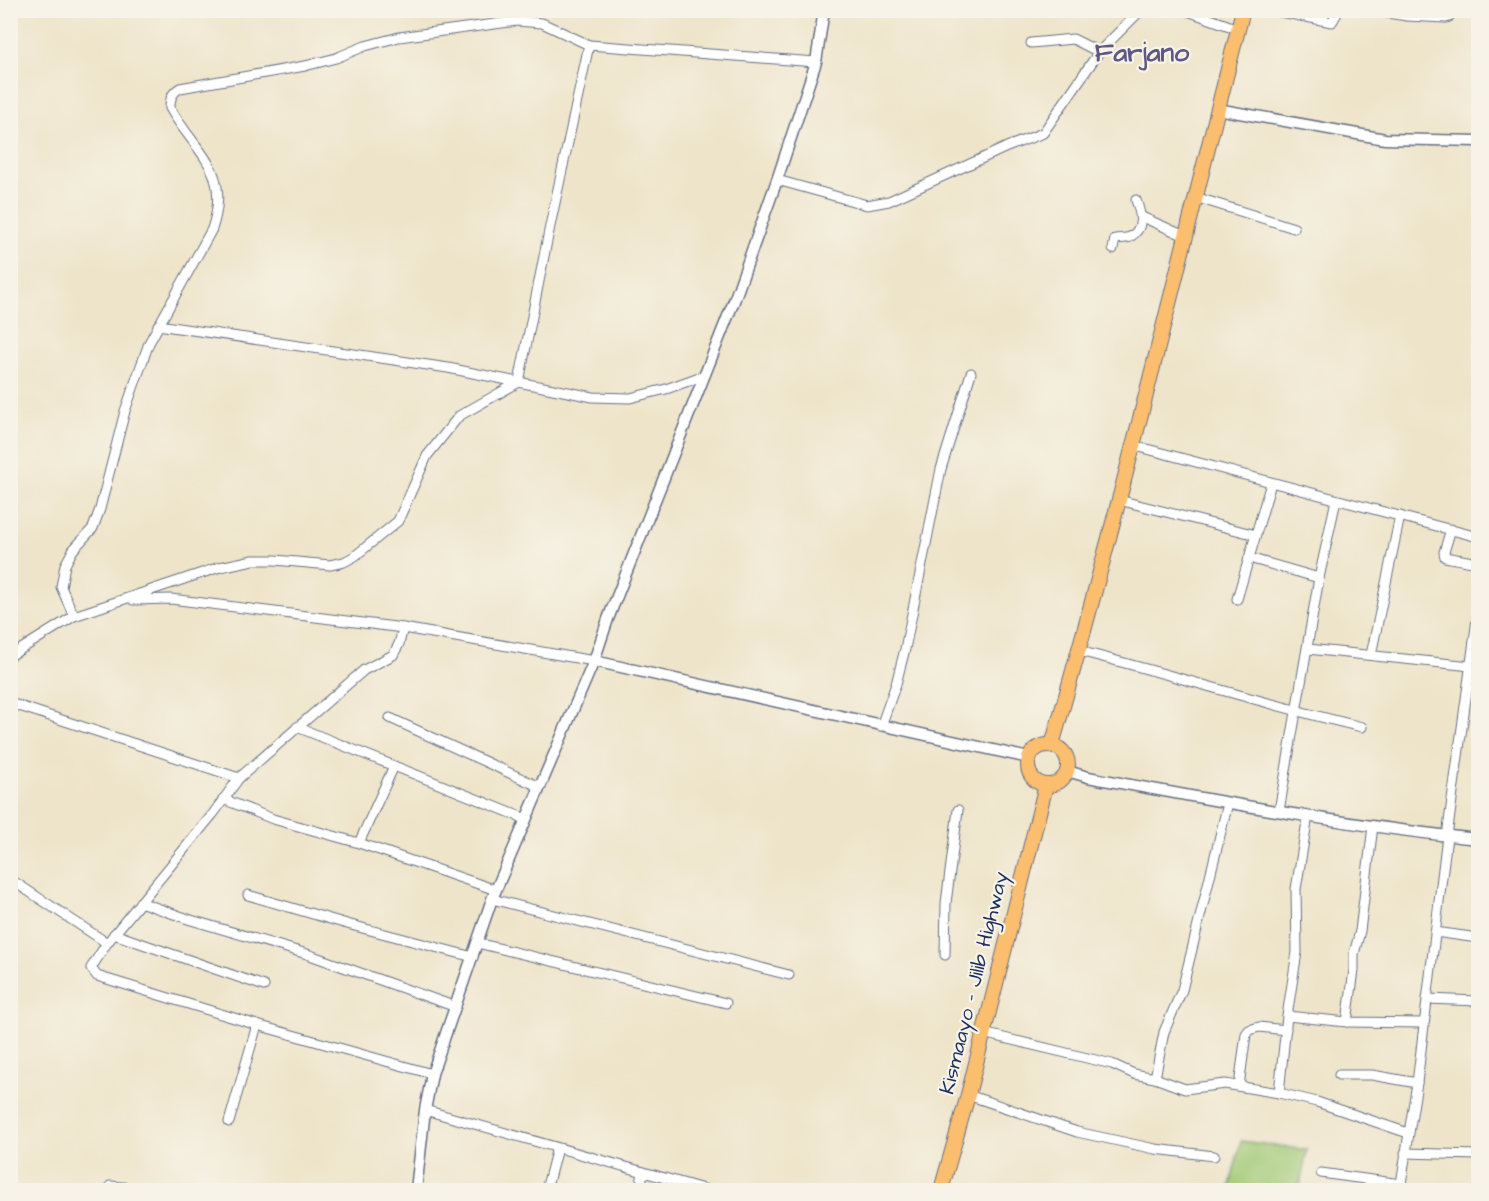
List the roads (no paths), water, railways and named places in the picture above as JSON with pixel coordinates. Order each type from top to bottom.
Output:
[{"type":"main road","points":[[1052,745],[1119,500],[1243,10]]},
{"type":"main road","points":[[1052,745],[1063,751],[1066,756],[1067,771],[1058,782],[1046,785],[1034,780],[1030,775],[1029,758],[1039,747],[1052,745]]},
{"type":"main road","name":"Kismaayo - Jilib Highway","points":[[941,1191],[968,1095],[1046,785]]},
{"type":"street","points":[[416,1191],[425,1110],[432,1074],[477,943],[494,894],[594,661],[608,619],[734,301],[816,62],[824,10]]},
{"type":"street","points":[[777,180],[867,205],[889,201],[1043,133],[1099,52],[1141,10]]},
{"type":"street","points":[[1185,10],[1238,29]]},
{"type":"street","points":[[1270,10],[1332,22],[1339,10]]},
{"type":"street","points":[[1368,10],[1446,18],[1449,17],[1451,10]]},
{"type":"street","points":[[74,616],[61,587],[61,577],[73,550],[93,528],[139,369],[158,325],[212,229],[219,200],[215,174],[171,108],[170,100],[174,92],[180,88],[305,66],[336,58],[365,45],[399,37],[517,21],[542,23],[589,45],[816,62]]},
{"type":"street","points":[[1031,43],[1073,39],[1099,52]]},
{"type":"street","points":[[10,656],[74,616],[220,567],[253,560],[330,565],[344,562],[355,556],[398,521],[428,456],[459,416],[519,382],[589,45]]},
{"type":"street","points":[[1217,110],[1385,139],[1479,141]]},
{"type":"street","points":[[1195,197],[1294,228]]},
{"type":"street","points":[[1113,249],[1114,239],[1129,237],[1138,229],[1142,217],[1136,200]]},
{"type":"street","points":[[1142,217],[1185,236]]},
{"type":"street","points":[[158,325],[448,368],[593,397],[630,398],[666,389],[705,375]]},
{"type":"street","points":[[881,726],[896,684],[905,649],[941,469],[971,373]]},
{"type":"street","points":[[1132,445],[1479,537]]},
{"type":"street","points":[[1237,599],[1271,483]]},
{"type":"street","points":[[1119,500],[1256,535]]},
{"type":"street","points":[[1279,811],[1319,578],[1336,500]]},
{"type":"street","points":[[1371,655],[1400,516]]},
{"type":"street","points":[[1451,529],[1444,552],[1445,557],[1479,563]]},
{"type":"street","points":[[1249,558],[1319,578]]},
{"type":"street","points":[[123,600],[171,599],[403,628],[594,661],[1029,758]]},
{"type":"street","points":[[1321,1173],[1400,1187],[1417,1083],[1447,836],[1471,666],[1476,650],[1479,612]]},
{"type":"street","points":[[403,628],[399,644],[393,655],[364,670],[239,778],[114,934],[91,968],[97,976],[257,1025],[432,1074]]},
{"type":"street","points":[[1308,649],[1471,666]]},
{"type":"street","points":[[1079,651],[1297,712],[1362,727]]},
{"type":"street","points":[[10,703],[239,778]]},
{"type":"street","points":[[390,718],[540,787]]},
{"type":"street","points":[[297,727],[526,819]]},
{"type":"street","points":[[358,843],[394,766]]},
{"type":"street","points":[[1067,771],[1228,803],[1373,826],[1479,839]]},
{"type":"street","points":[[223,800],[273,819],[358,843],[494,894],[789,975]]},
{"type":"street","points":[[1155,1078],[1164,1032],[1182,990],[1228,803]]},
{"type":"street","points":[[945,955],[946,903],[958,810]]},
{"type":"street","points":[[1279,1093],[1287,1016],[1297,952],[1296,890],[1308,816]]},
{"type":"street","points":[[1347,1022],[1354,954],[1360,932],[1373,826]]},
{"type":"street","points":[[10,879],[107,943]]},
{"type":"street","points":[[248,895],[473,957]]},
{"type":"street","points":[[140,902],[191,920],[308,954],[456,1007]]},
{"type":"street","points":[[1435,932],[1479,938]]},
{"type":"street","points":[[114,934],[264,986]]},
{"type":"street","points":[[477,943],[726,1004]]},
{"type":"street","points":[[1426,999],[1479,1001]]},
{"type":"street","points":[[1287,1016],[1347,1022],[1424,1023]]},
{"type":"street","points":[[229,1122],[257,1025]]},
{"type":"street","points":[[1239,1086],[1246,1035],[1249,1030],[1259,1027],[1286,1030]]},
{"type":"street","points":[[983,1033],[1112,1064],[1134,1074],[1155,1078],[1185,1089],[1217,1084],[1279,1093],[1317,1102],[1408,1133]]},
{"type":"street","points":[[1339,1075],[1372,1075],[1417,1083]]},
{"type":"street","points":[[968,1095],[1077,1132],[1155,1149],[1214,1156]]},
{"type":"street","points":[[425,1110],[707,1191]]},
{"type":"street","points":[[546,1191],[557,1148]]},
{"type":"street","points":[[1405,1153],[1479,1155]]},
{"type":"street","points":[[640,1191],[643,1172]]},
{"type":"street","points":[[110,1186],[158,1191]]},
{"type":"district","name":"Farjano","points":[[1142,53]]}]
